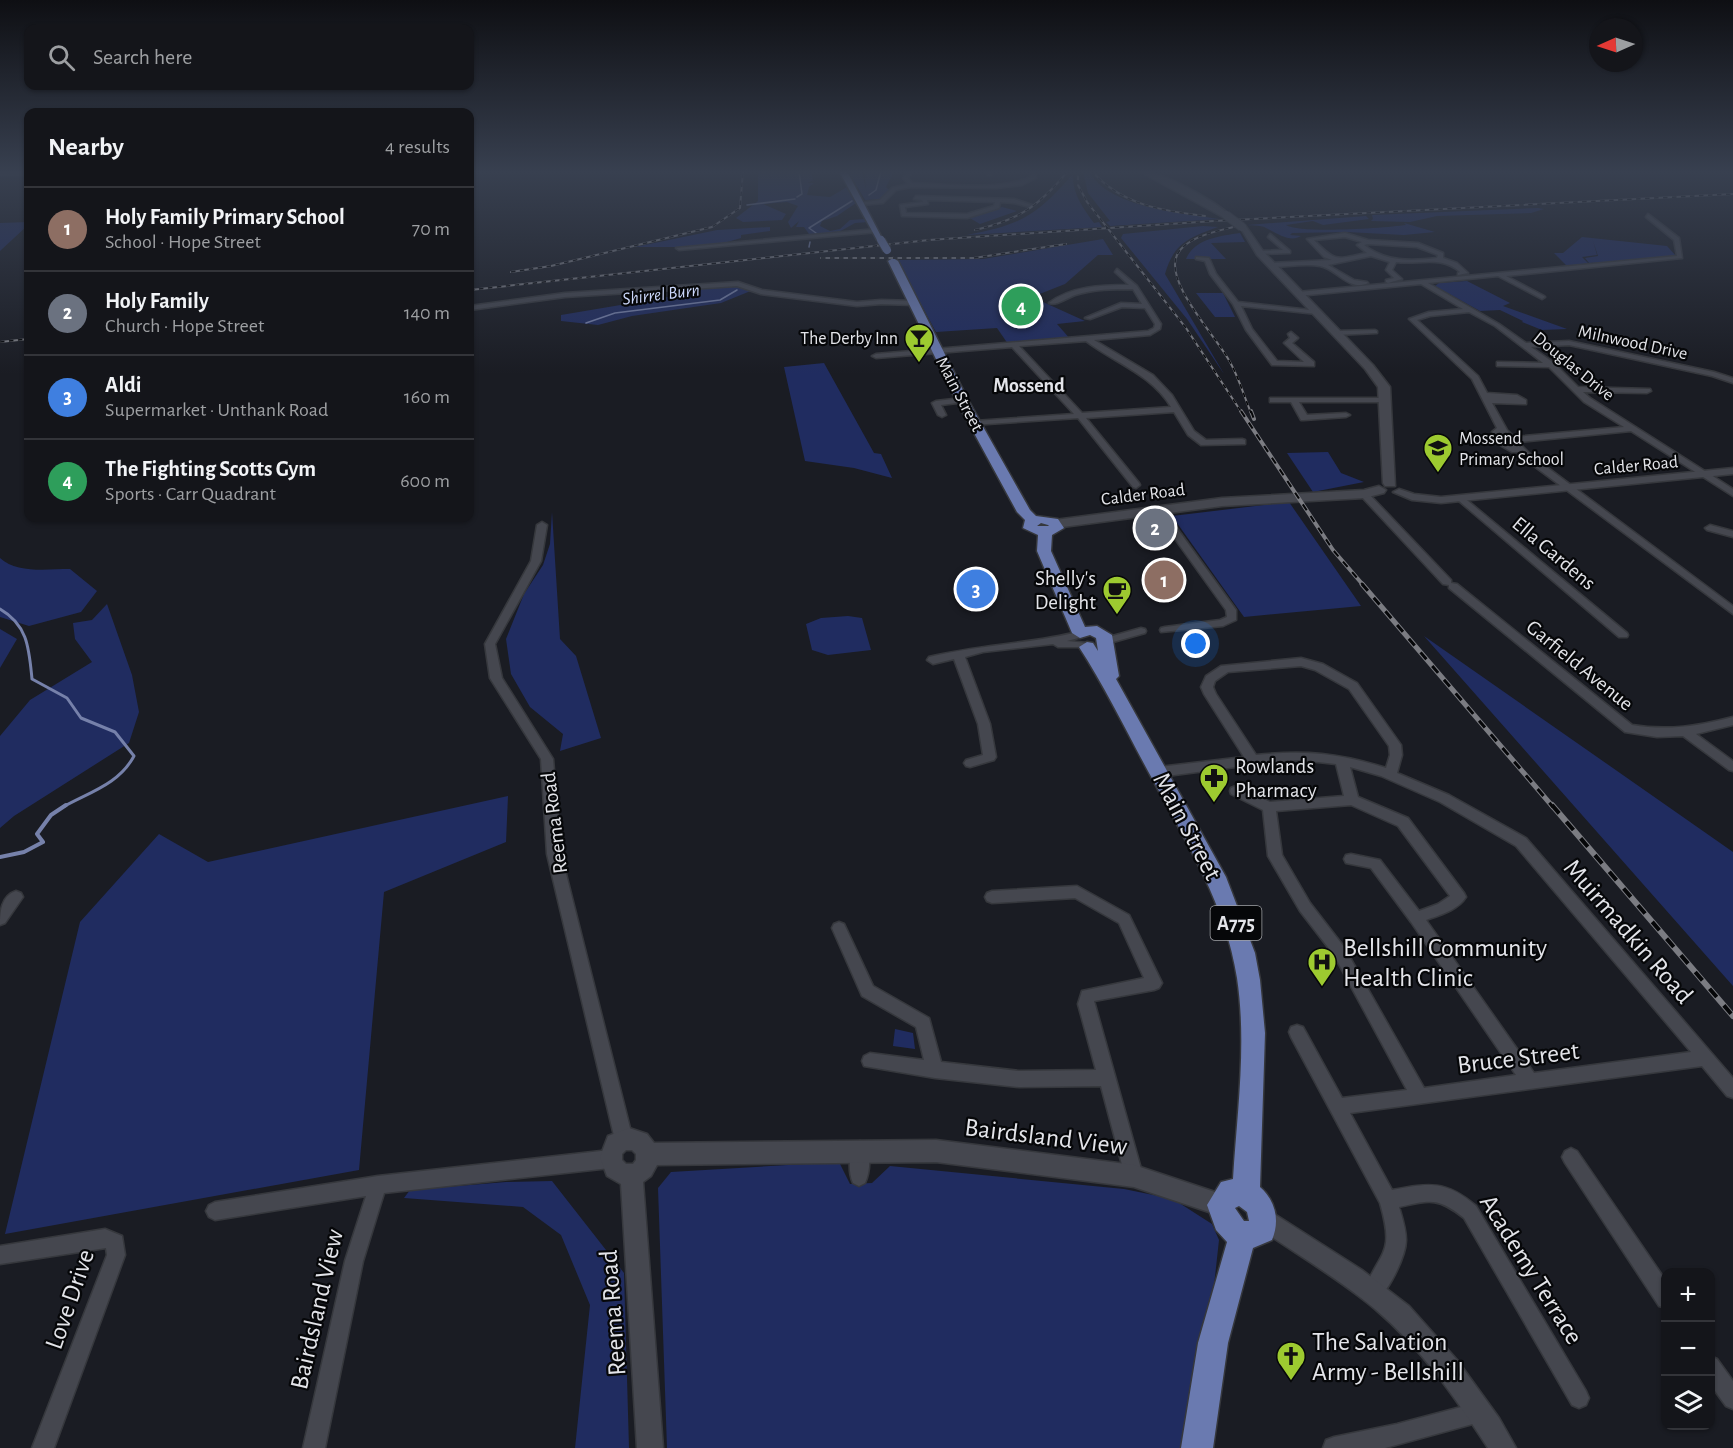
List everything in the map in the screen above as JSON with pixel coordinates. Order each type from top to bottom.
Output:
[{"type":"main road","name":"Main Street","points":[[880,239],[915,303],[962,400],[1024,512],[1034,520],[1029,524],[1030,528],[1050,529],[1044,550],[1067,600],[1091,638],[1110,680],[1220,887],[1241,941],[1249,981],[1252,1051],[1246,1194]]},
{"type":"main road","points":[[1250,239],[1271,265],[1377,375],[1384,387],[1389,488]]},
{"type":"main road","name":"Calder Road","points":[[1050,529],[1222,502],[1364,494],[1389,488]]},
{"type":"main road","points":[[1197,1448],[1212,1343],[1254,1227],[1261,1206],[1246,1194],[1231,1192],[1221,1205],[1223,1218],[1230,1229],[1254,1227]]},
{"type":"street","points":[[678,248],[823,239]]},
{"type":"street","points":[[1260,253],[1288,252],[1273,239]]},
{"type":"street","points":[[1320,239],[1310,240],[1326,256],[1339,261]]},
{"type":"street","points":[[1356,239],[1367,242],[1422,246],[1439,252],[1440,259]]},
{"type":"street","points":[[1417,239],[1425,242],[1422,246]]},
{"type":"street","points":[[1298,294],[1680,257],[1676,239]]},
{"type":"street","points":[[1367,242],[1360,245],[1371,254],[1394,260],[1418,262],[1440,259],[1455,264],[1462,274],[1474,274]]},
{"type":"street","points":[[1271,265],[1323,264],[1371,254]]},
{"type":"street","points":[[1198,258],[1207,259],[1213,274],[1236,304],[1249,330],[1275,363]]},
{"type":"street","points":[[1323,264],[1352,282],[1364,283],[1397,280],[1399,278],[1389,270],[1394,260]]},
{"type":"street","points":[[876,356],[1089,340],[1150,333],[1157,329],[1158,324],[1135,287],[1117,270]]},
{"type":"street","points":[[1500,275],[1542,297]]},
{"type":"street","name":"Douglas Drive","points":[[1423,283],[1525,345],[1551,365],[1575,389],[1631,429],[1733,493]]},
{"type":"street","points":[[474,307],[565,295],[738,284],[761,292],[857,304],[915,303]]},
{"type":"street","points":[[1052,303],[1067,294],[1089,288],[1135,287]]},
{"type":"street","points":[[1059,299],[1070,303]]},
{"type":"street","points":[[1236,304],[1317,312]]},
{"type":"street","points":[[1088,318],[1121,305],[1145,306]]},
{"type":"street","points":[[1090,310],[1099,314]]},
{"type":"street","points":[[1470,310],[1430,314],[1412,319],[1475,378],[1510,440],[1529,458],[1733,611]]},
{"type":"street","points":[[1336,333],[1376,332]]},
{"type":"street","points":[[1291,334],[1294,338],[1288,342],[1289,345],[1311,364]]},
{"type":"street","points":[[1089,340],[1150,376],[1169,397],[1191,434],[1204,443],[1242,442]]},
{"type":"street","name":"Milnwood Drive","points":[[1525,345],[1569,343],[1590,346],[1714,374],[1733,381]]},
{"type":"street","points":[[1015,346],[1080,416],[1136,485]]},
{"type":"street","points":[[1259,362],[1322,364]]},
{"type":"street","points":[[1500,364],[1551,365]]},
{"type":"street","points":[[1638,383],[1654,400]]},
{"type":"street","points":[[1575,389],[1647,391]]},
{"type":"street","points":[[942,415],[936,403],[962,400]]},
{"type":"street","points":[[1273,400],[1383,400]]},
{"type":"street","points":[[1294,400],[1304,418],[1346,415]]},
{"type":"street","points":[[975,423],[1177,409]]},
{"type":"street","points":[[1502,428],[1496,432],[1496,439],[1529,458]]},
{"type":"street","points":[[1510,440],[1631,429]]},
{"type":"street","name":"Calder Road","points":[[1389,488],[1428,499],[1462,498],[1704,476],[1733,471]]},
{"type":"street","name":"Garfield Avenue","points":[[1364,494],[1450,584],[1629,729],[1655,734],[1688,734],[1733,721]]},
{"type":"street","name":"Ella Gardens","points":[[1462,498],[1623,635]]},
{"type":"street","points":[[1160,511],[1231,610],[1232,618],[1223,623],[1165,630]]},
{"type":"street","name":"Reema Road","points":[[542,525],[536,561],[490,644],[496,678],[546,759],[554,854],[624,1140]]},
{"type":"street","points":[[1710,528],[1733,534]]},
{"type":"street","points":[[933,660],[983,650],[1136,632]]},
{"type":"street","points":[[959,656],[989,740],[990,757],[970,763]]},
{"type":"street","points":[[1253,761],[1210,694],[1208,687],[1210,679],[1225,669],[1301,662],[1332,672],[1349,682],[1359,693],[1395,745],[1396,752],[1390,776]]},
{"type":"street","points":[[1688,734],[1733,767]]},
{"type":"street","name":"Muirmadkin Road","points":[[1159,772],[1302,756],[1367,765],[1478,815],[1521,842],[1733,1090]]},
{"type":"street","points":[[1342,762],[1352,800]]},
{"type":"street","points":[[1236,791],[1269,807],[1352,800],[1403,822],[1459,897],[1443,908],[1416,918]]},
{"type":"street","points":[[1269,807],[1275,856],[1305,907],[1339,951],[1419,1095]]},
{"type":"street","points":[[1351,859],[1375,864],[1416,918],[1530,1081]]},
{"type":"street","points":[[992,897],[1077,892],[1124,919],[1154,983],[1087,996],[1086,1004],[1134,1176]]},
{"type":"street","points":[[0,919],[16,897]]},
{"type":"street","points":[[838,928],[867,991],[924,1023],[935,1070]]},
{"type":"street","points":[[1297,1032],[1388,1200],[1397,1229],[1397,1251],[1373,1292]]},
{"type":"street","name":"Bruce Street","points":[[1338,1107],[1706,1058]]},
{"type":"street","points":[[870,1061],[1019,1079],[1106,1078]]},
{"type":"street","points":[[631,1138],[642,1142],[648,1154],[643,1166],[631,1174],[624,1175],[615,1171],[610,1159],[615,1146],[624,1140],[631,1138]]},
{"type":"street","points":[[859,1177],[860,1150]]},
{"type":"street","name":"Bairdsland View","points":[[648,1154],[936,1151],[1134,1176],[1221,1205]]},
{"type":"street","points":[[1571,1157],[1661,1293]]},
{"type":"street","name":"Bairdsland View","points":[[215,1211],[378,1185],[610,1159]]},
{"type":"street","name":"Reema Road","points":[[631,1174],[650,1448]]},
{"type":"street","name":"Bairdsland View","points":[[314,1448],[354,1261],[378,1185]]},
{"type":"street","name":"Academy Terrace","points":[[1388,1200],[1438,1191],[1451,1196],[1470,1212],[1579,1398]]},
{"type":"street","points":[[1254,1227],[1373,1292],[1425,1341],[1446,1365],[1503,1448]]},
{"type":"street","name":"Love Drive","points":[[0,1255],[105,1238],[115,1243],[116,1255],[43,1448]]},
{"type":"street","points":[[1715,1373],[1733,1399]]},
{"type":"street","points":[[1334,1448],[1480,1413]]},
{"type":"shaded area","points":[[0,239],[13,239],[0,251]]},
{"type":"shaded area","points":[[676,239],[739,239],[720,244],[687,247],[635,247]]},
{"type":"shaded area","points":[[1103,239],[1113,255],[1098,255],[1065,284],[1032,297],[1085,321],[1057,324],[1071,340],[1008,344],[997,328],[936,332],[897,260],[983,259]]},
{"type":"shaded area","points":[[1121,239],[1191,239],[1178,248],[1165,274],[1224,374],[1187,319]]},
{"type":"shaded area","points":[[1243,239],[1245,242],[1211,243],[1226,259],[1186,259],[1195,247],[1208,240]]},
{"type":"shaded area","points":[[1580,239],[1597,239],[1667,246],[1676,256],[1640,261],[1589,263],[1585,258],[1598,256],[1593,241],[1597,255],[1582,257],[1588,263],[1568,267],[1554,253],[1563,253]]},
{"type":"shaded area","points":[[1467,281],[1510,303],[1503,306],[1567,329],[1542,330],[1500,310],[1480,311],[1435,286],[1439,283]]},
{"type":"shaded area","points":[[733,286],[753,290],[721,303],[632,316],[598,325],[561,321],[561,315],[674,296],[705,288]]},
{"type":"shaded area","points":[[1196,293],[1223,293],[1235,317],[1215,317]]},
{"type":"shaded area","points":[[824,363],[874,453],[881,454],[892,478],[854,468],[805,461],[784,367]]},
{"type":"shaded area","points":[[1328,452],[1341,473],[1364,482],[1313,492],[1287,453]]},
{"type":"shaded area","points":[[1289,502],[1361,606],[1244,617],[1172,516]]},
{"type":"shaded area","points":[[552,512],[560,639],[576,656],[601,738],[560,751],[563,734],[530,707],[511,674],[506,639],[524,594],[543,565],[550,544]]},
{"type":"shaded area","points":[[0,558],[24,569],[70,569],[97,591],[81,612],[29,626],[0,617]]},
{"type":"shaded area","points":[[107,604],[132,675],[139,712],[129,743],[14,816],[0,828],[0,736],[30,700],[92,662],[75,639],[73,623],[92,620]]},
{"type":"shaded area","points":[[848,616],[862,618],[871,650],[828,655],[812,650],[806,624],[821,618]]},
{"type":"shaded area","points":[[0,629],[17,639],[0,668]]},
{"type":"shaded area","points":[[1424,636],[1733,852],[1733,986]]},
{"type":"shaded area","points":[[508,796],[506,842],[384,892],[359,1170],[5,1234],[80,922],[159,834],[208,862]]},
{"type":"shaded area","points":[[895,1029],[913,1033],[915,1049],[893,1046]]},
{"type":"shaded area","points":[[839,1162],[850,1184],[872,1183],[890,1166],[1124,1189],[1173,1199],[1212,1224],[1219,1240],[1212,1304],[1184,1448],[667,1448],[658,1188],[671,1172]]},
{"type":"shaded area","points":[[552,1181],[624,1273],[629,1448],[575,1448],[590,1305],[561,1235],[523,1207],[404,1198],[410,1190],[506,1182]]},
{"type":"waterway","points":[[809,247],[810,242]]},
{"type":"waterway","name":"Shirrel Burn","points":[[586,323],[615,313],[720,300],[737,290]]},
{"type":"waterway","name":"Shirrel Burn","points":[[0,609],[9,615],[22,630],[28,648],[32,679],[67,698],[81,718],[115,732],[134,756],[128,766],[112,780],[63,807]]},
{"type":"waterway","name":"Shirrel Burn","points":[[0,857],[24,852],[43,842],[37,834],[51,815],[63,807]]},
{"type":"railway","points":[[511,272],[551,266],[664,239]]},
{"type":"railway","points":[[474,290],[950,239]]},
{"type":"railway","points":[[1116,239],[1186,328],[1242,413]]},
{"type":"railway","points":[[1196,239],[1181,249],[1177,255],[1175,267],[1178,280],[1194,310],[1233,368],[1251,413]]},
{"type":"railway","points":[[821,258],[974,258],[1066,244]]},
{"type":"railway","points":[[0,342],[24,339]]},
{"type":"railway","points":[[1241,411],[1333,550],[1364,586]]},
{"type":"railway","points":[[1251,411],[1254,419]]},
{"type":"railway","points":[[1362,584],[1553,807]]},
{"type":"railway","points":[[1552,805],[1733,1016]]},
{"type":"place","name":"The Fighting Scotts Gym","points":[[1021,306]]},
{"type":"place","name":"The Derby Inn","points":[[919,364]]},
{"type":"place","name":"Mossend Primary School","points":[[1438,474]]},
{"type":"place","name":"Holy Family","points":[[1155,528]]},
{"type":"place","name":"Holy Family Primary School","points":[[1164,580]]},
{"type":"place","name":"Aldi","points":[[976,589]]},
{"type":"place","name":"Shelly's Delight","points":[[1117,616]]},
{"type":"place","name":"Rowlands Pharmacy","points":[[1214,804]]},
{"type":"place","name":"Bellshill Community Health Clinic","points":[[1322,988]]},
{"type":"place","name":"The Salvation Army - Bellshill","points":[[1291,1382]]},
{"type":"district","name":"Mossend","points":[[1029,385]]}]
